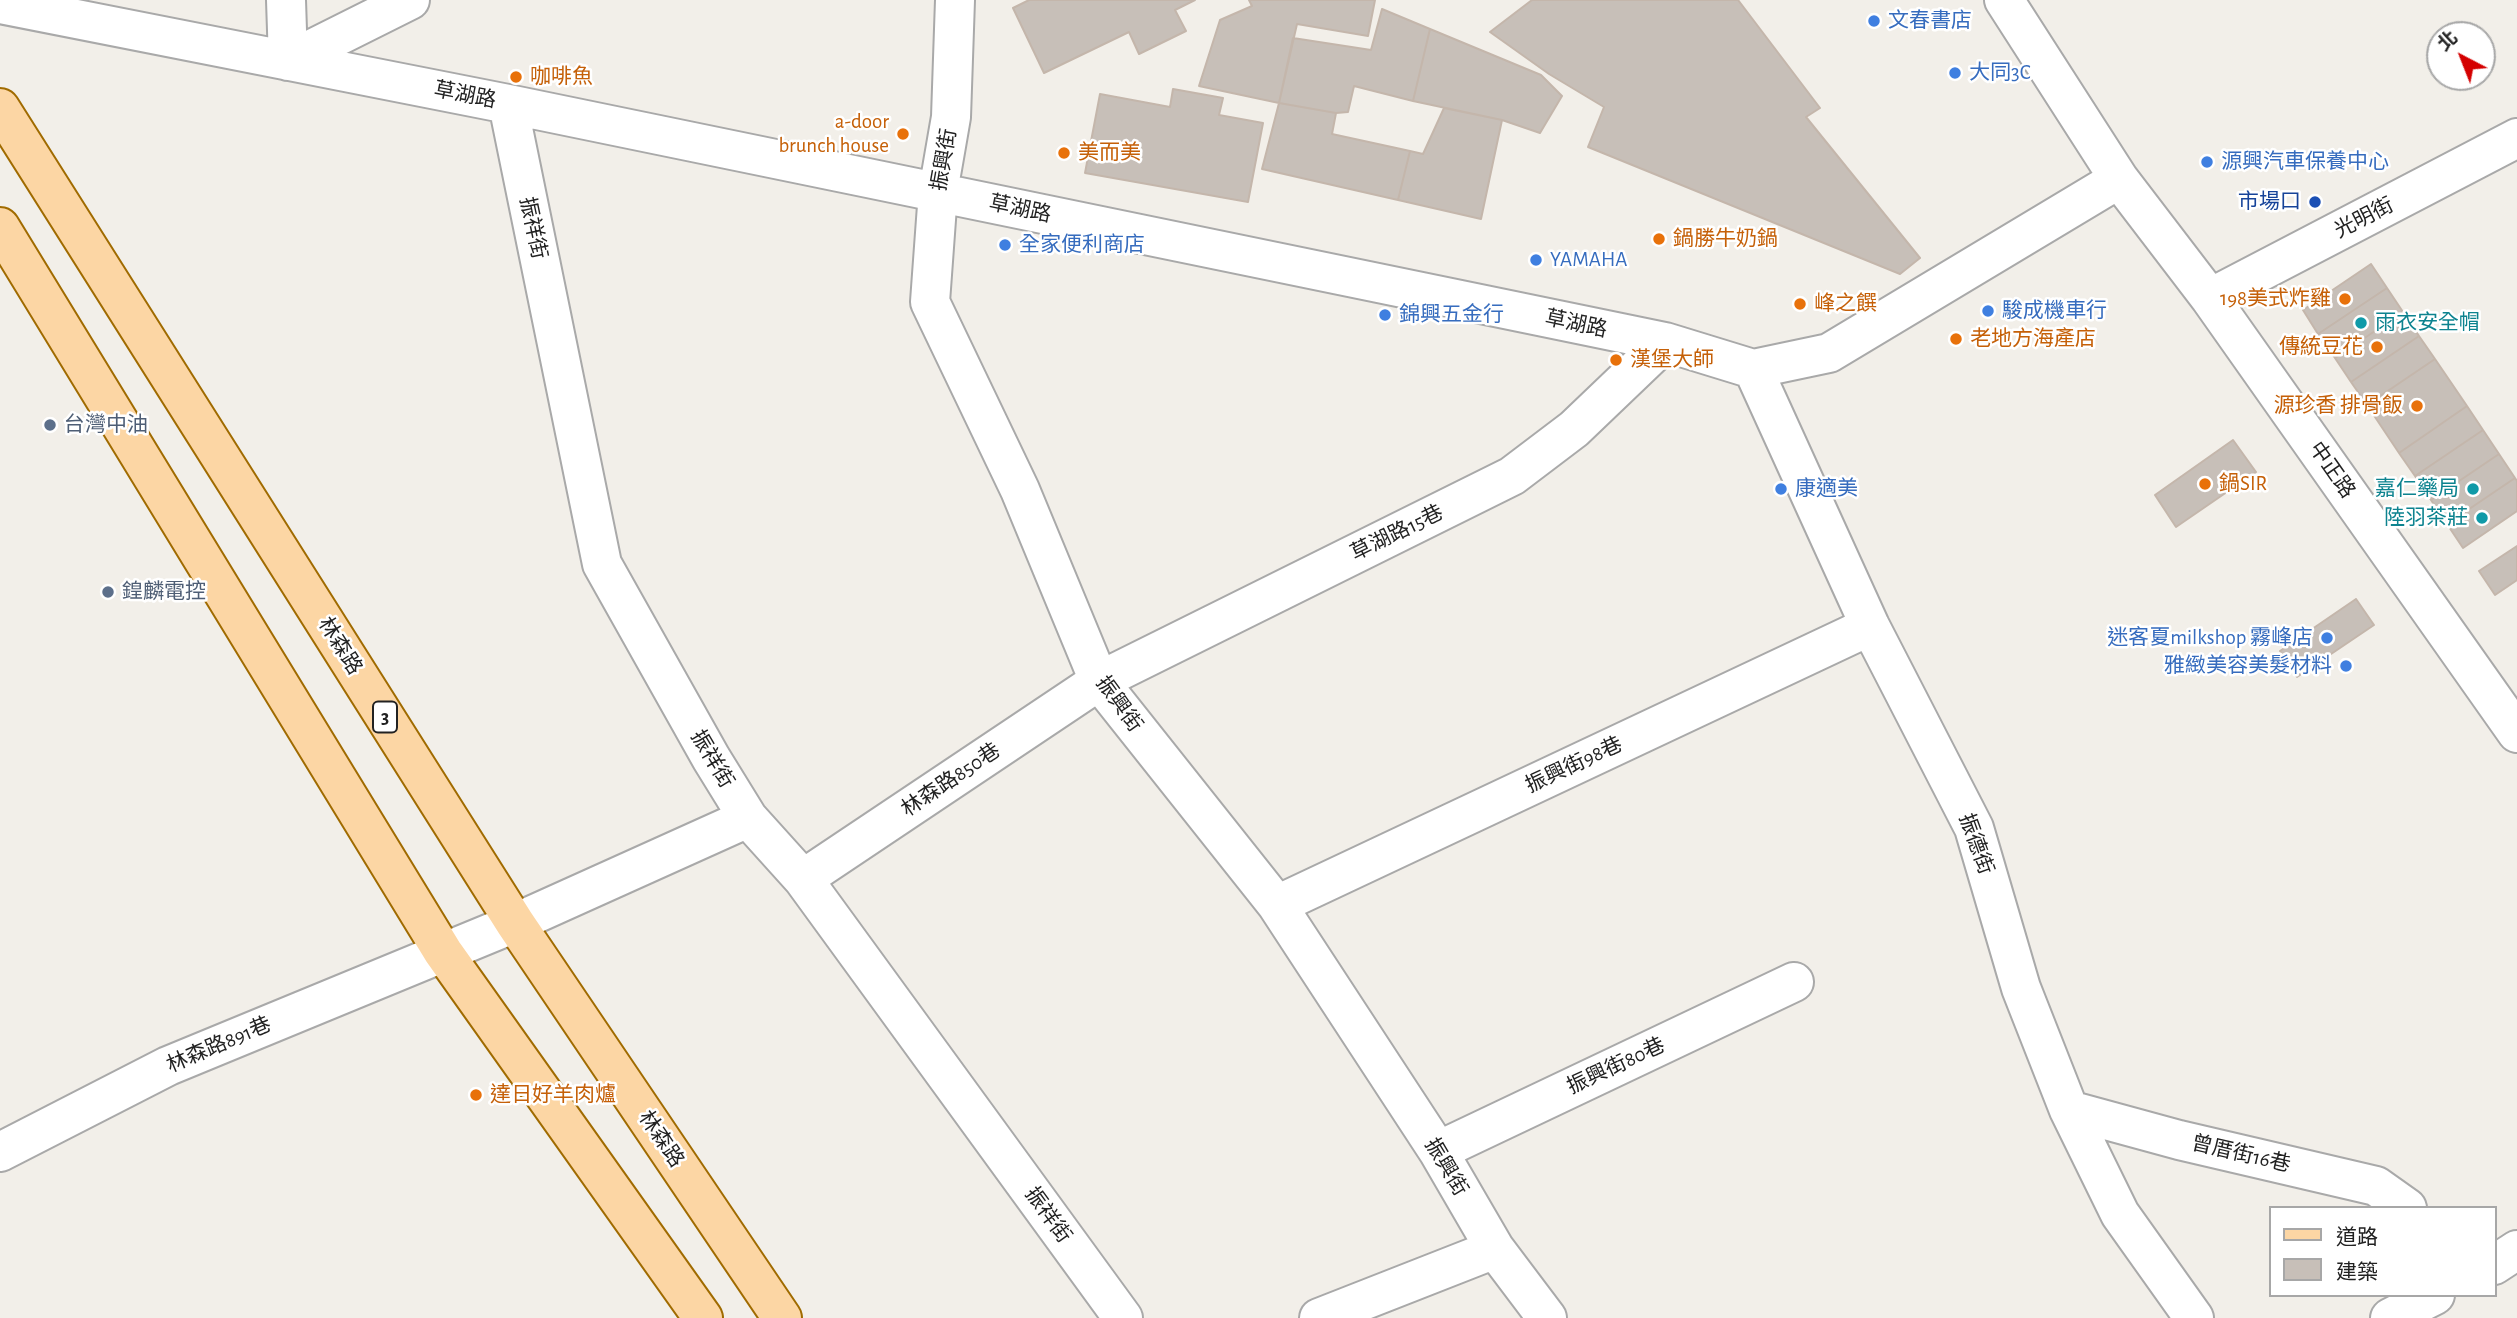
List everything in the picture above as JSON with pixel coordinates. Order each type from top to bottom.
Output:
[{"type":"main road","name":"林森路","points":[[0,108],[515,923],[782,1318]]},
{"type":"main road","points":[[0,227],[443,952],[696,1316]]},
{"type":"street","points":[[286,0],[289,61],[410,0]]},
{"type":"street","name":"振興街","points":[[955,0],[951,117],[938,192],[930,302],[1020,490],[1098,681],[1277,905],[1438,1151],[1495,1248],[1547,1318]]},
{"type":"street","name":"中正路","points":[[2004,0],[2119,178],[2210,298],[2515,728]]},
{"type":"street","name":"草湖路","points":[[0,4],[508,104],[1665,342],[1754,369],[1829,353],[2119,178]]},
{"type":"street","name":"振祥街","points":[[508,104],[602,564],[711,758],[748,818],[803,879],[1123,1318]]},
{"type":"street","name":"光明街","points":[[2210,298],[2517,138]]},
{"type":"street","name":"草湖路15巷","points":[[1098,681],[1512,476],[1574,429],[1665,342]]},
{"type":"street","name":"振德街","points":[[1754,369],[1870,626],[1974,828],[2021,988],[2069,1110],[2120,1214],[2193,1318]]},
{"type":"street","name":"振興街98巷","points":[[1277,905],[1870,626]]},
{"type":"street","name":"林森路850巷","points":[[803,879],[1098,681]]},
{"type":"street","points":[[515,923],[748,818]]},
{"type":"street","name":"林森路891巷","points":[[0,1152],[167,1066],[515,923]]},
{"type":"street","name":"振興街80巷","points":[[1438,1151],[1794,982]]},
{"type":"street","name":"曾厝街16巷","points":[[2069,1110],[2179,1140],[2375,1186],[2404,1206]]},
{"type":"street","points":[[1319,1318],[1495,1248]]},
{"type":"street","points":[[2496,1264],[2517,1250]]},
{"type":"street","points":[[2390,1318],[2431,1297]]},
{"type":"building","points":[[1029,0],[1195,0],[1175,10],[1186,31],[1139,54],[1129,32],[1044,73],[1013,8]]},
{"type":"building","points":[[1249,0],[1375,0],[1368,36],[1297,24],[1279,103],[1199,86],[1220,20],[1252,6]]},
{"type":"building","points":[[1532,0],[1738,0],[1820,108],[1806,117],[1920,258],[1900,274],[1588,147],[1604,107],[1549,74],[1490,32]]},
{"type":"building","points":[[1382,9],[1430,29],[1413,101],[1354,86],[1348,112],[1336,113],[1279,103],[1293,38],[1371,50]]},
{"type":"building","points":[[1430,29],[1541,75],[1562,96],[1540,133],[1502,120],[1413,101]]},
{"type":"building","points":[[1173,89],[1223,98],[1219,115],[1263,123],[1248,202],[1085,173],[1100,94],[1170,107]]},
{"type":"building","points":[[1279,103],[1336,113],[1332,134],[1410,151],[1398,200],[1262,169]]},
{"type":"building","points":[[1444,108],[1502,120],[1481,219],[1398,200],[1410,151],[1423,154]]},
{"type":"building","name":"198美式炸雞","points":[[2371,264],[2387,288],[2318,334],[2303,310]]},
{"type":"building","name":"雨衣安全帽","points":[[2387,288],[2403,312],[2335,358],[2318,334]]},
{"type":"building","name":"傳統豆花","points":[[2403,312],[2419,336],[2351,382],[2335,358]]},
{"type":"building","points":[[2419,336],[2435,359],[2367,405],[2351,382]]},
{"type":"building","name":"源珍香 排骨飯","points":[[2435,359],[2467,406],[2399,453],[2367,405]]},
{"type":"building","points":[[2467,406],[2483,430],[2415,476],[2399,453]]},
{"type":"building","points":[[2483,430],[2499,454],[2431,500],[2415,476]]},
{"type":"building","name":"鍋SIR","points":[[2233,440],[2256,472],[2176,527],[2155,495]]},
{"type":"building","name":"嘉仁藥局","points":[[2499,454],[2515,478],[2447,524],[2431,500]]},
{"type":"building","name":"陸羽茶莊","points":[[2515,478],[2517,511],[2463,548],[2447,524]]},
{"type":"building","name":"陸羽茶莊","points":[[2517,546],[2517,580],[2495,595],[2479,571]]},
{"type":"building","name":"迷客夏milkshop 霧峰店","points":[[2356,599],[2374,625],[2297,677],[2280,651]]},
{"type":"place","name":"文春書店","points":[[1874,21]]},
{"type":"place","name":"大同3C","points":[[1955,73]]},
{"type":"place","name":"咖啡魚","points":[[516,77]]},
{"type":"place","name":"a-door brunch house","points":[[903,134]]},
{"type":"place","name":"美而美","points":[[1064,153]]},
{"type":"place","name":"源興汽車保養中心","points":[[2207,162]]},
{"type":"place","name":"市場口","points":[[2315,202]]},
{"type":"place","name":"鍋勝牛奶鍋","points":[[1659,239]]},
{"type":"place","name":"全家便利商店","points":[[1005,245]]},
{"type":"place","name":"YAMAHA","points":[[1536,260]]},
{"type":"place","name":"198美式炸雞","points":[[2345,299]]},
{"type":"place","name":"峰之饌","points":[[1800,304]]},
{"type":"place","name":"駿成機車行","points":[[1988,311]]},
{"type":"place","name":"錦興五金行","points":[[1385,315]]},
{"type":"place","name":"雨衣安全帽","points":[[2361,323]]},
{"type":"place","name":"老地方海產店","points":[[1956,339]]},
{"type":"place","name":"傳統豆花","points":[[2377,347]]},
{"type":"place","name":"漢堡大師","points":[[1616,360]]},
{"type":"place","name":"源珍香 排骨飯","points":[[2417,406]]},
{"type":"place","name":"台灣中油","points":[[50,425]]},
{"type":"place","name":"鍋SIR","points":[[2205,484]]},
{"type":"place","name":"康適美","points":[[1781,489]]},
{"type":"place","name":"嘉仁藥局","points":[[2473,489]]},
{"type":"place","name":"陸羽茶莊","points":[[2482,518]]},
{"type":"place","name":"鍠麟電控","points":[[108,592]]},
{"type":"place","name":"迷客夏milkshop 霧峰店","points":[[2327,638]]},
{"type":"place","name":"雅緻美容美髮材料","points":[[2346,666]]},
{"type":"place","name":"達日好羊肉爐","points":[[476,1095]]}]
